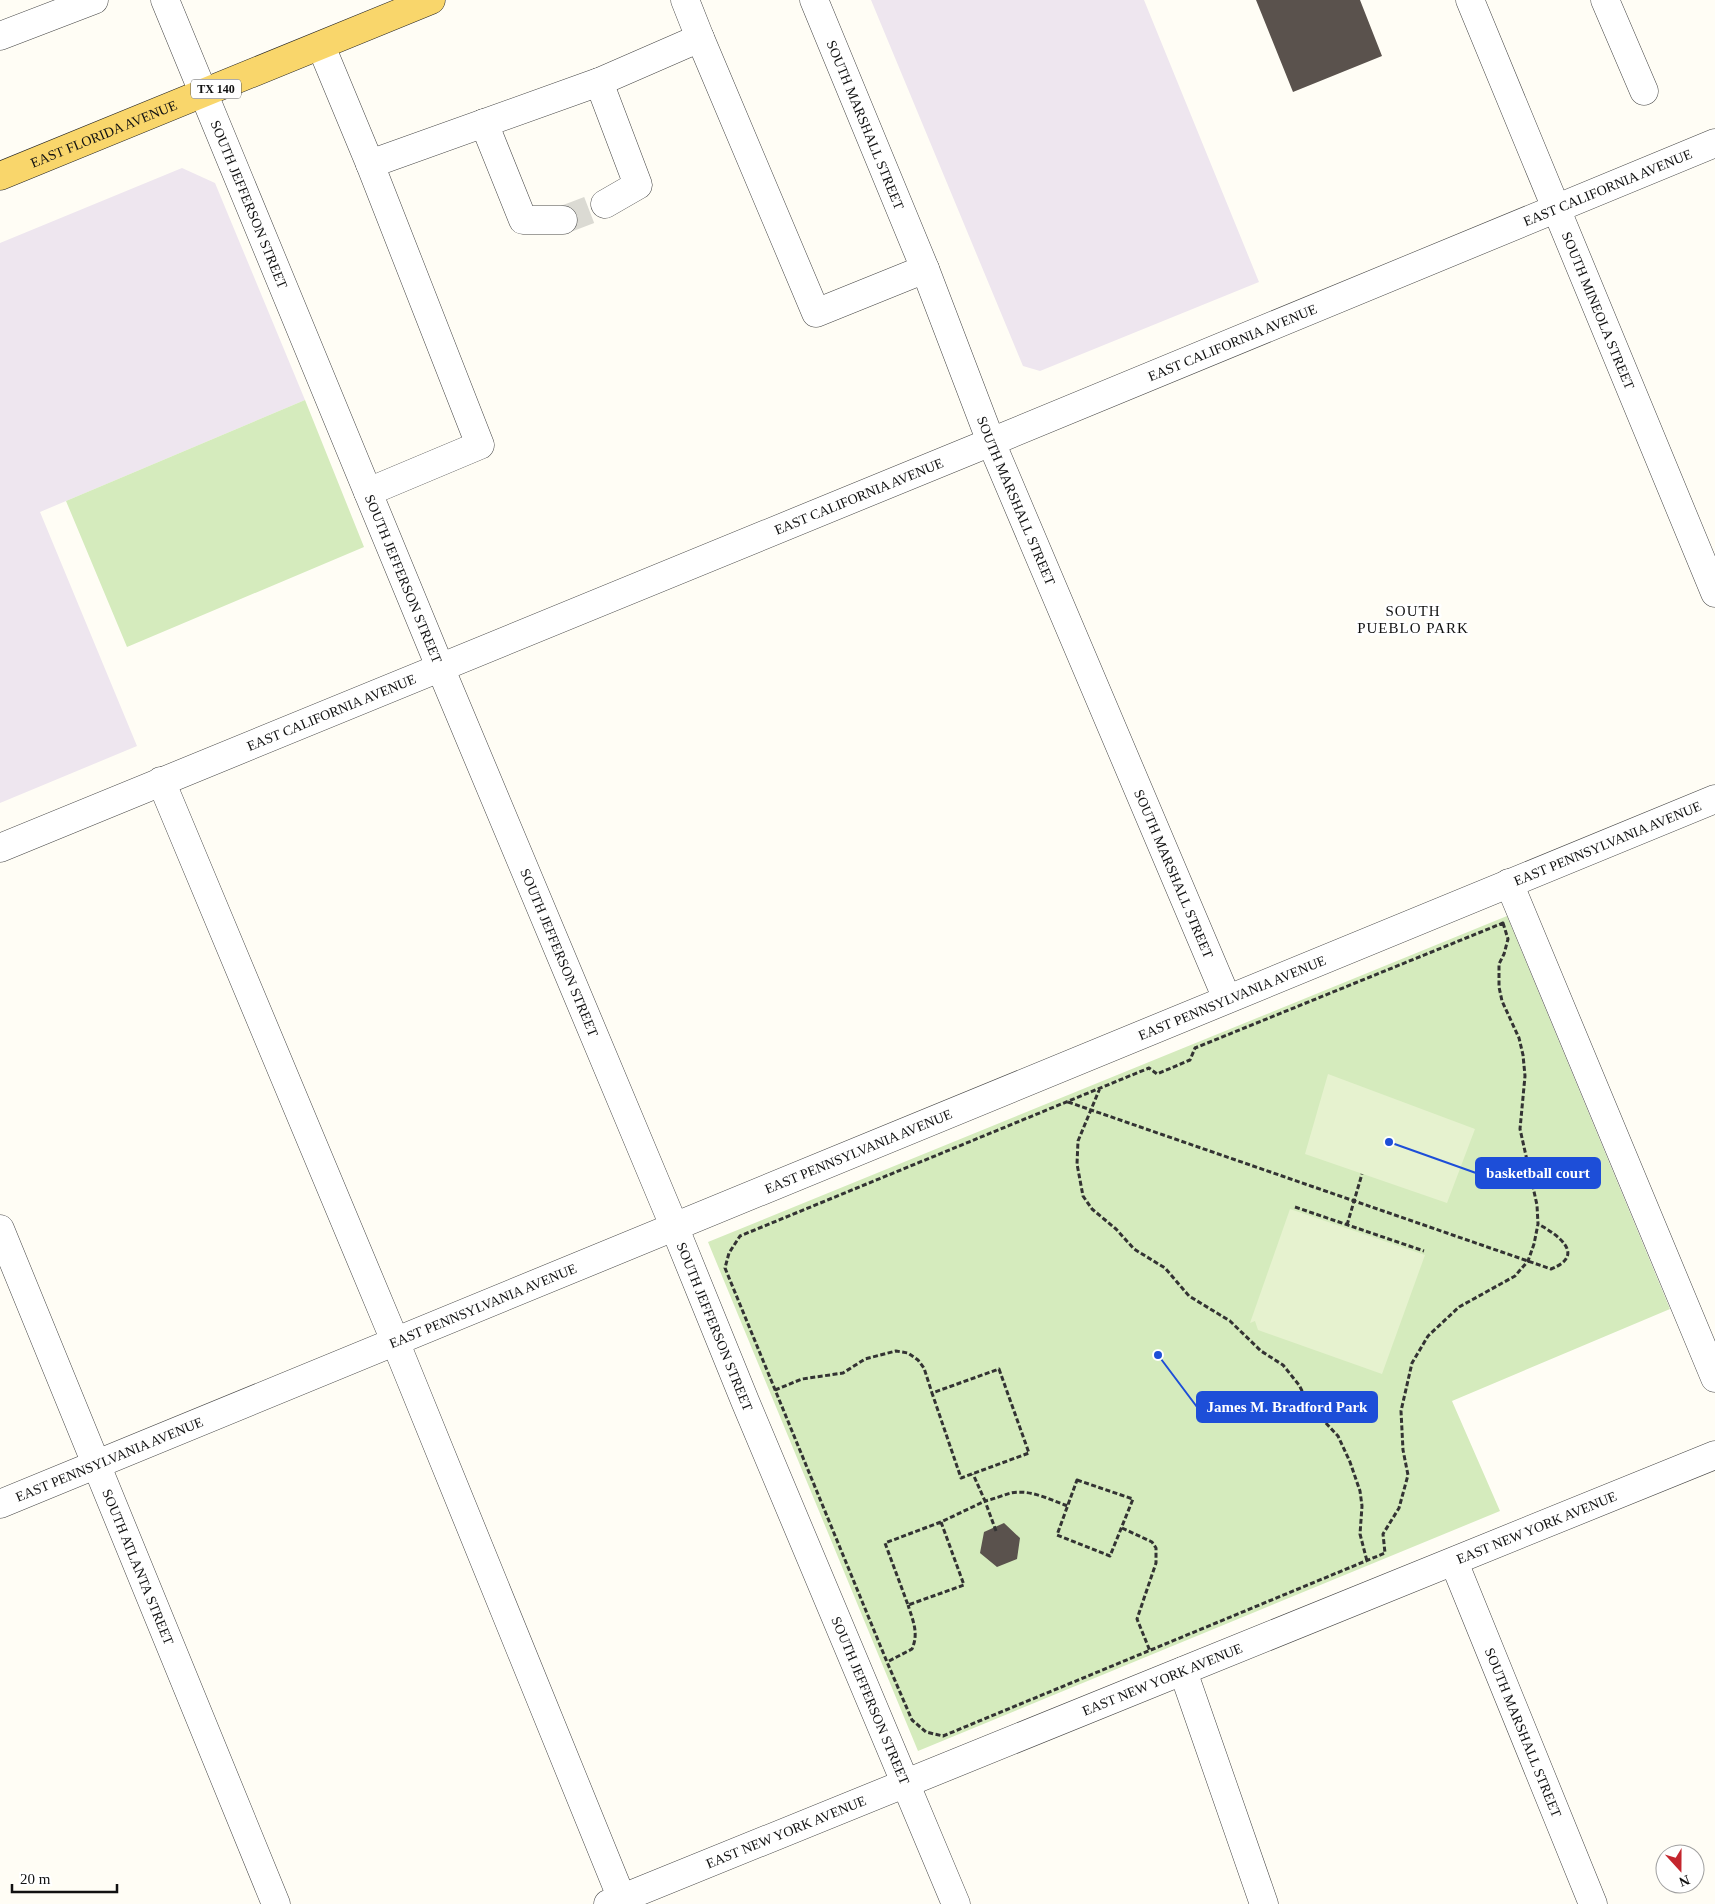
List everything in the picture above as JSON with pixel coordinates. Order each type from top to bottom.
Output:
[{"type":"main road","name":"EAST FLORIDA AVENUE","points":[[0,176],[431,0]]},
{"type":"street","points":[[0,36],[94,0]]},
{"type":"street","name":"SOUTH JEFFERSON STREET","points":[[165,0],[440,667],[956,1904]]},
{"type":"street","points":[[685,0],[816,313],[925,269]]},
{"type":"street","name":"SOUTH MARSHALL STREET","points":[[814,0],[925,269],[991,442],[1227,999]]},
{"type":"street","name":"SOUTH MINEOLA STREET","points":[[1470,0],[1715,593]]},
{"type":"street","points":[[1605,0],[1644,91]]},
{"type":"street","points":[[370,164],[599,82],[700,38]]},
{"type":"street","points":[[321,46],[370,164],[480,445],[368,492]]},
{"type":"street","points":[[599,82],[638,185],[605,204]]},
{"type":"street","points":[[484,123],[523,220],[563,220]]},
{"type":"street","name":"EAST CALIFORNIA AVENUE","points":[[0,848],[991,442],[1715,142]]},
{"type":"street","points":[[162,782],[395,1341],[618,1902]]},
{"type":"street","name":"EAST PENNSYLVANIA AVENUE","points":[[0,1504],[1715,799]]},
{"type":"street","points":[[1510,883],[1715,1378]]},
{"type":"street","name":"SOUTH ATLANTA STREET","points":[[0,1228],[276,1904]]},
{"type":"street","name":"EAST NEW YORK AVENUE","points":[[618,1902],[1715,1455]]},
{"type":"street","name":"SOUTH MARSHALL STREET","points":[[1454,1562],[1592,1904]]},
{"type":"street","points":[[1183,1672],[1264,1904]]},
{"type":"path","points":[[1100,1088],[1078,1141],[1078,1164],[1083,1196],[1092,1209],[1116,1229],[1134,1249],[1165,1268],[1189,1296],[1230,1320],[1261,1351],[1283,1365],[1299,1385],[1310,1406],[1338,1436],[1350,1462],[1360,1490],[1362,1506],[1360,1534],[1368,1561],[943,1736],[926,1732],[912,1720],[886,1662],[725,1268],[729,1253],[740,1236],[1067,1102],[1100,1088],[1149,1068],[1157,1074],[1190,1060],[1194,1048],[1503,923],[1508,939],[1499,964],[1499,987],[1502,1001],[1519,1038],[1522,1055],[1525,1076],[1520,1129],[1537,1205],[1538,1224],[1528,1261],[1515,1276],[1460,1307],[1428,1336],[1412,1362],[1401,1411],[1403,1450],[1408,1475],[1399,1508],[1384,1534],[1386,1553]]},
{"type":"path","points":[[1067,1102],[1551,1269],[1564,1262],[1567,1256],[1567,1247],[1562,1239],[1538,1224]]},
{"type":"path","points":[[1347,1225],[1362,1174]]},
{"type":"path","points":[[1295,1207],[1424,1251]]},
{"type":"path","points":[[775,1390],[802,1379],[843,1373],[865,1359],[896,1351],[908,1353],[918,1360],[924,1368],[932,1393],[961,1478],[1029,1453],[999,1369],[932,1393]]},
{"type":"path","points":[[974,1474],[996,1531]]},
{"type":"path","points":[[1077,1480],[1133,1499],[1122,1528],[1110,1556],[1057,1534],[1077,1480]]},
{"type":"path","points":[[886,1662],[912,1649],[916,1639],[916,1628],[885,1543],[941,1522],[985,1501],[1012,1493],[1034,1494],[1068,1506]]},
{"type":"path","points":[[908,1605],[964,1585],[941,1522]]},
{"type":"path","points":[[1122,1528],[1152,1542],[1156,1548],[1156,1562],[1137,1619],[1150,1652]]},
{"type":"shaded area","points":[[871,0],[1144,0],[1259,282],[1040,371],[1023,366]]},
{"type":"shaded area","points":[[182,168],[215,183],[305,400],[40,512],[137,746],[0,803],[0,243]]},
{"type":"green space","points":[[305,400],[364,547],[127,647],[66,501]]},
{"type":"green space","points":[[1507,916],[1670,1309],[1452,1401],[1500,1511],[918,1751],[708,1242]]},
{"type":"green space","points":[[1328,1074],[1475,1129],[1447,1203],[1305,1154]]},
{"type":"green space","points":[[1290,1209],[1425,1255],[1382,1374],[1258,1330],[1255,1321],[1250,1323]]},
{"type":"building","points":[[1256,0],[1360,0],[1382,56],[1293,92]]},
{"type":"building","points":[[1004,1523],[1020,1538],[1017,1559],[997,1567],[980,1553],[984,1532]]},
{"type":"tunnel","points":[[563,220],[605,204]]},
{"type":"place","name":"basketball court","points":[[1389,1142]]},
{"type":"place","name":"James M. Bradford Park","points":[[1158,1355]]},
{"type":"district","name":"SOUTH PUEBLO PARK","points":[[1413,620]]}]
